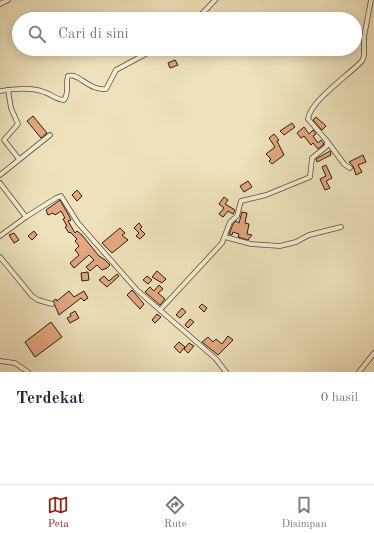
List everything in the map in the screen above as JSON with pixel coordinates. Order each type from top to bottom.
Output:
[{"type":"street","points":[[0,4],[8,0]]},
{"type":"street","points":[[204,12],[215,0]]},
{"type":"street","points":[[350,168],[344,164],[308,119],[312,107],[362,61],[364,56],[365,32],[371,0]]},
{"type":"street","points":[[0,91],[28,89],[46,93],[60,100],[64,100],[68,91],[66,78],[71,75],[91,87],[106,89],[116,70],[142,56]]},
{"type":"street","points":[[8,90],[11,108],[18,124],[4,140],[19,160]]},
{"type":"street","points":[[0,175],[50,135]]},
{"type":"street","points":[[160,310],[193,276],[225,237],[229,223],[237,216],[241,201],[266,195],[309,179],[312,174],[312,158],[326,149],[327,141]]},
{"type":"street","points":[[0,183],[26,217]]},
{"type":"street","points":[[0,236],[26,217],[61,196],[78,223],[137,290],[222,364],[226,372]]},
{"type":"street","points":[[225,237],[251,244],[280,246],[296,242],[309,235],[341,227]]},
{"type":"street","points":[[0,257],[32,296],[38,300],[52,304]]},
{"type":"street","points":[[359,372],[374,353]]},
{"type":"street","points":[[0,361],[15,363],[28,372]]},
{"type":"building","points":[[175,60],[178,65],[170,68],[168,63]]},
{"type":"building","points":[[33,116],[47,133],[41,138],[27,121]]},
{"type":"building","points":[[316,117],[326,126],[322,130],[313,120]]},
{"type":"building","points":[[292,123],[295,127],[284,135],[280,131]]},
{"type":"building","points":[[304,127],[309,134],[313,130],[316,134],[313,136],[318,143],[321,140],[324,144],[318,149],[313,143],[311,145],[304,136],[301,138],[297,133]]},
{"type":"building","points":[[274,134],[279,140],[277,141],[284,155],[272,164],[269,161],[271,159],[266,154],[275,147],[269,138]]},
{"type":"building","points":[[330,151],[331,155],[317,162],[316,159]]},
{"type":"building","points":[[363,155],[366,162],[358,165],[362,172],[356,175],[353,166],[349,162]]},
{"type":"building","points":[[326,165],[332,178],[326,181],[330,188],[325,190],[320,179],[326,176],[322,167]]},
{"type":"building","points":[[248,181],[252,187],[244,192],[240,186]]},
{"type":"building","points":[[77,190],[82,196],[77,201],[72,195]]},
{"type":"building","points":[[224,197],[228,200],[225,204],[235,210],[233,214],[228,211],[223,217],[219,214],[224,208],[219,204]]},
{"type":"building","points":[[60,200],[71,220],[68,221],[75,233],[77,231],[82,235],[99,256],[110,265],[107,268],[102,270],[97,265],[90,271],[86,267],[94,260],[89,255],[74,268],[70,263],[79,255],[75,250],[79,246],[75,241],[77,239],[70,232],[69,233],[65,227],[67,226],[63,219],[65,218],[61,211],[55,215],[53,213],[48,215],[46,210]]},
{"type":"building","points":[[242,212],[247,213],[245,223],[249,224],[247,234],[252,235],[248,240],[238,237],[239,234],[233,232],[232,235],[229,234],[233,224],[236,221],[239,223]]},
{"type":"building","points":[[139,223],[142,227],[140,229],[145,234],[140,239],[136,236],[139,233],[134,228]]},
{"type":"building","points":[[120,228],[125,233],[122,235],[128,240],[112,253],[102,243]]},
{"type":"building","points":[[34,231],[37,235],[32,240],[28,236]]},
{"type":"building","points":[[14,233],[19,240],[14,243],[9,235]]},
{"type":"building","points":[[157,271],[166,279],[162,283],[152,277]]},
{"type":"building","points":[[88,272],[89,280],[82,281],[81,273]]},
{"type":"building","points":[[117,274],[119,276],[107,287],[99,280],[104,276],[109,281]]},
{"type":"building","points":[[147,276],[152,280],[148,284],[143,280]]},
{"type":"building","points":[[159,285],[163,289],[158,293],[165,299],[160,305],[145,292],[150,287],[154,291]]},
{"type":"building","points":[[132,290],[144,304],[140,309],[127,295]]},
{"type":"building","points":[[69,291],[74,297],[84,291],[88,298],[84,301],[81,298],[59,315],[53,301],[56,299],[57,301]]},
{"type":"building","points":[[202,304],[207,308],[204,312],[199,307]]},
{"type":"building","points":[[182,308],[186,312],[180,318],[176,315]]},
{"type":"building","points":[[75,311],[79,318],[70,323],[67,318]]},
{"type":"building","points":[[157,314],[161,317],[155,323],[152,320]]},
{"type":"building","points":[[190,319],[194,322],[188,328],[185,325]]},
{"type":"building","points":[[51,322],[62,337],[35,357],[25,342]]},
{"type":"building","points":[[228,336],[233,340],[218,355],[202,342],[208,337],[213,342],[216,339],[222,344]]},
{"type":"building","points":[[179,342],[185,347],[180,353],[174,347]]},
{"type":"building","points":[[189,343],[194,346],[188,353],[184,349]]}]
